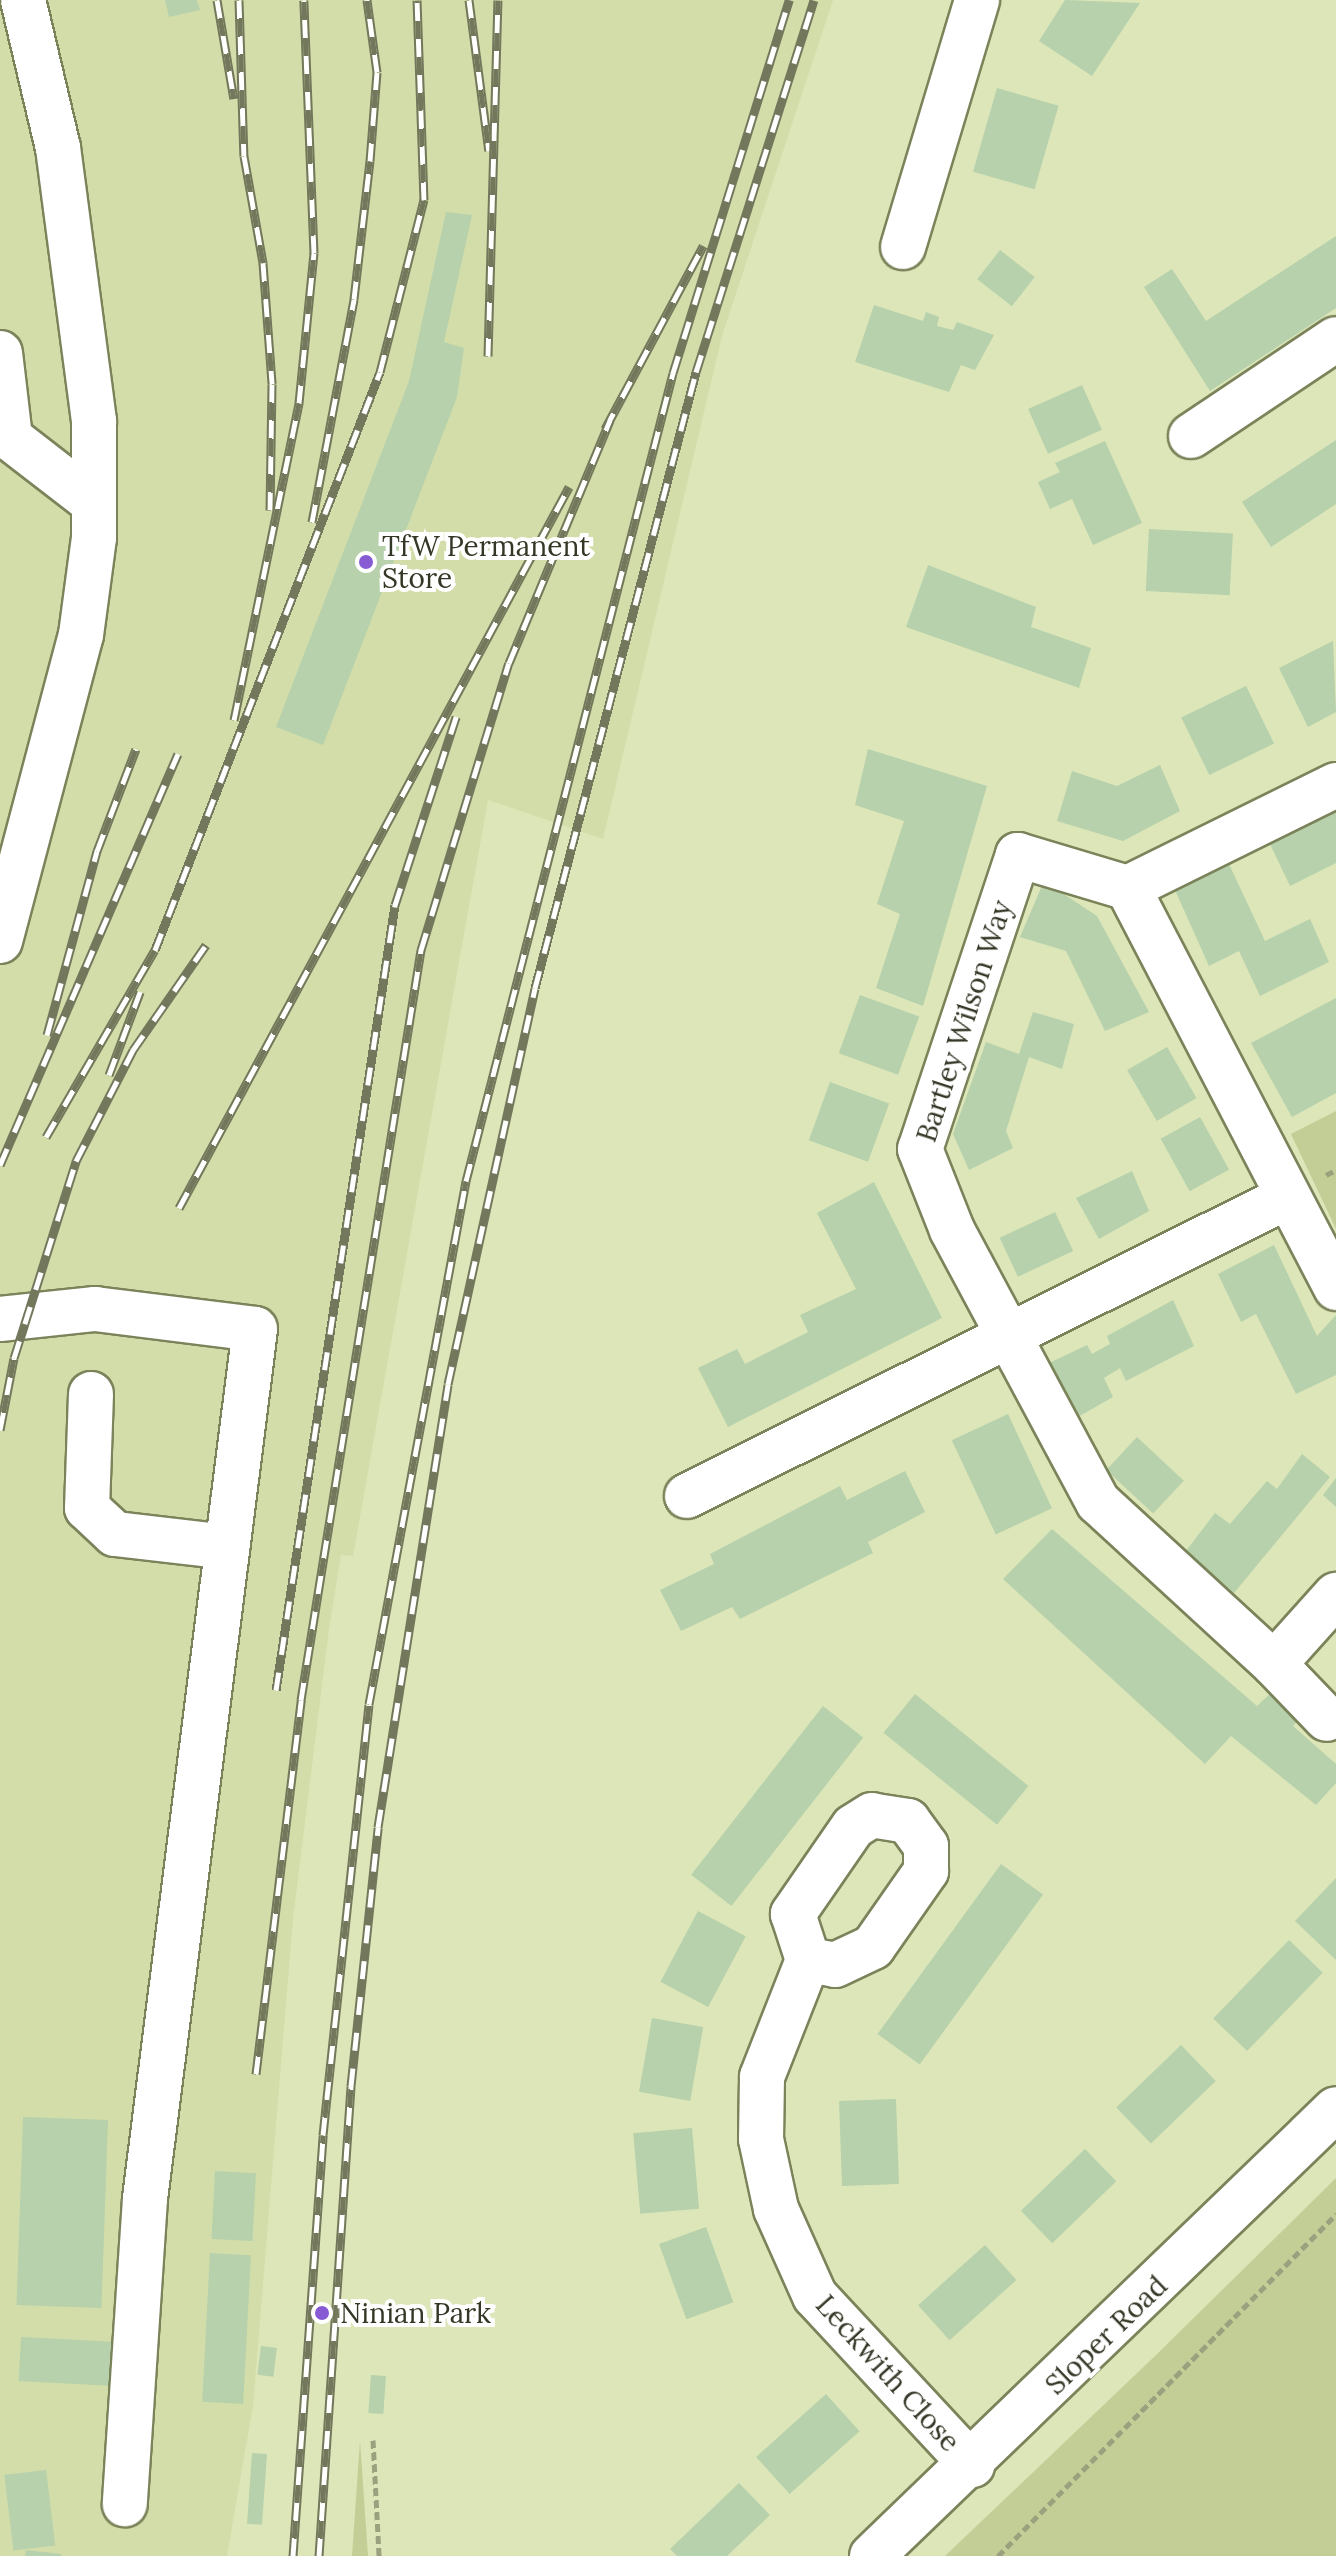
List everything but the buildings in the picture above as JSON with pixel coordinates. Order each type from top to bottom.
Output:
[{"type":"street","points":[[0,941],[81,635],[94,503],[94,421],[58,148],[23,0]]},
{"type":"street","points":[[903,247],[977,0]]},
{"type":"street","points":[[1191,436],[1336,339]]},
{"type":"street","points":[[0,353],[10,438],[94,503]]},
{"type":"street","points":[[1336,785],[1128,888],[1336,1288]]},
{"type":"street","name":"Bartley Wilson Way","points":[[1128,888],[1018,855],[920,1149],[928,1181],[1098,1502],[1274,1664],[1327,1719]]},
{"type":"street","points":[[687,1496],[1006,1332],[1287,1197]]},
{"type":"street","points":[[0,1319],[95,1309],[255,1329],[145,2199],[125,2504]]},
{"type":"street","points":[[91,1394],[87,1508],[115,1534],[227,1547]]},
{"type":"street","points":[[1274,1664],[1336,1595]]},
{"type":"street","name":"Leckwith Close","points":[[808,1960],[762,2077],[761,2139],[776,2209],[815,2296],[972,2465]]},
{"type":"street","name":"Sloper Road","points":[[872,2556],[972,2465],[1336,2109]]},
{"type":"path","points":[[998,2556],[1336,2214]]},
{"type":"path","points":[[373,2440],[379,2556]]},
{"type":"shaded area","points":[[0,0],[833,0],[722,336],[603,839],[488,800],[353,1556],[341,1555],[329,1629],[293,1919],[253,2406],[227,2556],[0,2556]]},
{"type":"shaded area","points":[[1336,1111],[1336,1229],[1291,1134]]},
{"type":"shaded area","points":[[1336,2178],[1336,2556],[945,2556],[1155,2356]]},
{"type":"shaded area","points":[[360,2441],[368,2556],[352,2556]]},
{"type":"railway","points":[[217,0],[234,99]]},
{"type":"railway","points":[[239,0],[244,156],[263,263],[272,384],[270,510]]},
{"type":"railway","points":[[234,720],[299,403],[314,253],[304,0]]},
{"type":"railway","points":[[312,522],[354,299],[370,161],[377,72],[367,0]]},
{"type":"railway","points":[[46,1137],[155,950],[380,372],[424,200],[417,0]]},
{"type":"railway","points":[[469,0],[489,151]]},
{"type":"railway","points":[[488,356],[498,0]]},
{"type":"railway","points":[[293,2556],[323,2135],[369,1704],[466,1181],[673,373],[789,0]]},
{"type":"railway","points":[[319,2556],[351,2086],[378,1827],[448,1384],[535,988],[696,372],[814,0]]},
{"type":"railway","points":[[605,429],[703,246]]},
{"type":"railway","points":[[256,2074],[301,1700],[421,950],[509,663],[610,420]]},
{"type":"railway","points":[[179,1208],[569,487]]},
{"type":"railway","points":[[276,1690],[395,905],[456,717]]},
{"type":"railway","points":[[47,1035],[97,851],[136,749]]},
{"type":"railway","points":[[0,1165],[178,754]]},
{"type":"railway","points":[[0,1430],[14,1358],[76,1161],[133,1050],[206,945]]},
{"type":"railway","points":[[109,1075],[140,992]]},
{"type":"place","name":"TfW Permanent Store","points":[[366,562]]},
{"type":"place","name":"Ninian Park","points":[[322,2313]]}]
